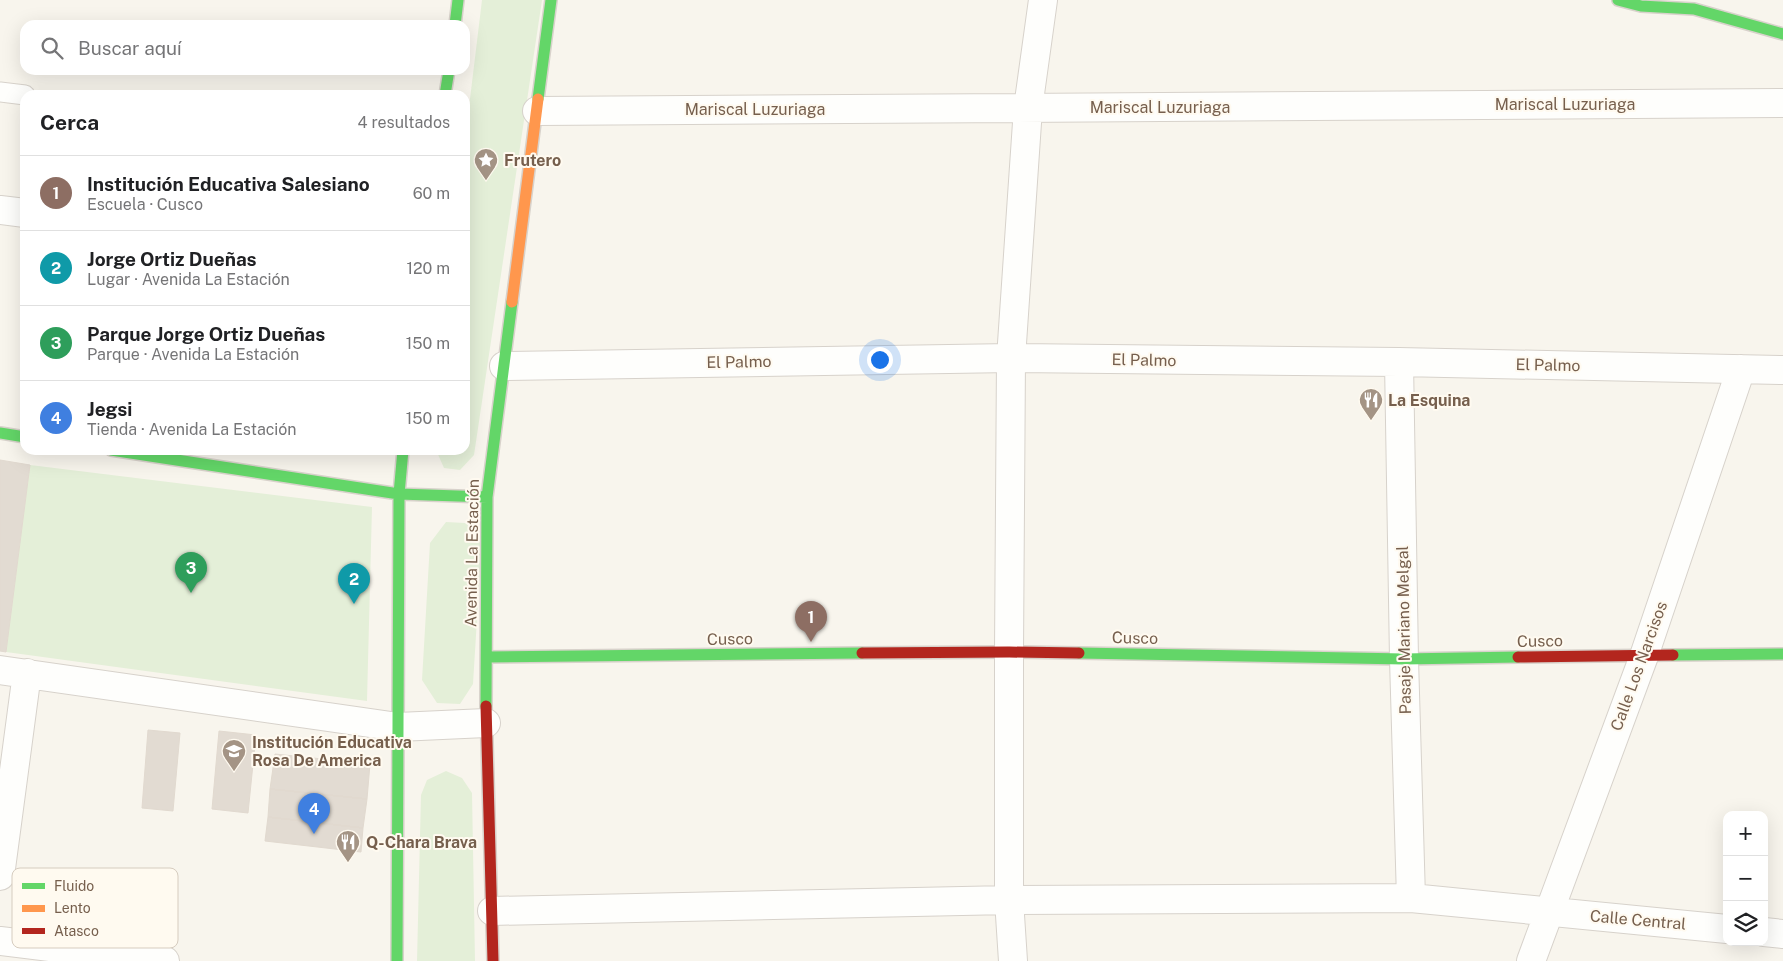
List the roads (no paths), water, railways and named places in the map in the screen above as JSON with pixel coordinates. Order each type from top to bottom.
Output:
[{"type":"main road","points":[[456,20],[458,0]]},
{"type":"main road","name":"Avenida La Estación","points":[[493,961],[486,723],[487,497],[551,0]]},
{"type":"main road","points":[[1618,0],[1641,6],[1694,9],[1783,34]]},
{"type":"main road","points":[[1680,0],[1694,9]]},
{"type":"main road","points":[[446,90],[448,75]]},
{"type":"main road","points":[[0,433],[20,436]]},
{"type":"main road","points":[[144,455],[399,494],[487,497]]},
{"type":"main road","points":[[397,961],[399,494],[403,455]]},
{"type":"main road","name":"Cusco","points":[[487,657],[1009,652],[1404,659],[1783,654]]},
{"type":"street","points":[[1013,961],[1009,900],[1011,358],[1028,108],[1043,0]]},
{"type":"street","name":"Mariscal Luzuriaga","points":[[537,111],[1783,103]]},
{"type":"street","points":[[0,210],[20,212]]},
{"type":"street","name":"El Palmo","points":[[504,366],[1011,358],[1398,362],[1783,370]]},
{"type":"street","name":"Pasaje Mariano Melgal","points":[[1398,362],[1404,659],[1412,898]]},
{"type":"street","name":"Calle Los Narcisos","points":[[1531,961],[1644,656],[1741,369]]},
{"type":"street","points":[[0,670],[398,726],[486,723]]},
{"type":"street","points":[[0,876],[27,673]]},
{"type":"street","name":"Calle Central","points":[[492,911],[1009,900],[1412,898],[1723,929]]},
{"type":"street","points":[[1768,932],[1783,934]]},
{"type":"street","points":[[63,948],[165,961]]},
{"type":"lane","points":[[0,92],[20,94]]},
{"type":"place","name":"Frutero","points":[[486,181]]},
{"type":"place","name":"La Esquina","points":[[1371,421]]},
{"type":"place","name":"Parque Jorge Ortiz Dueñas","points":[[191,593]]},
{"type":"place","name":"Jorge Ortiz Dueñas","points":[[354,604]]},
{"type":"place","name":"Institución Educativa Salesiano","points":[[811,642]]},
{"type":"place","name":"Institución Educativa Rosa De America","points":[[234,772]]},
{"type":"place","name":"Jegsi","points":[[314,834]]},
{"type":"place","name":"Q-Chara Brava","points":[[348,863]]}]
